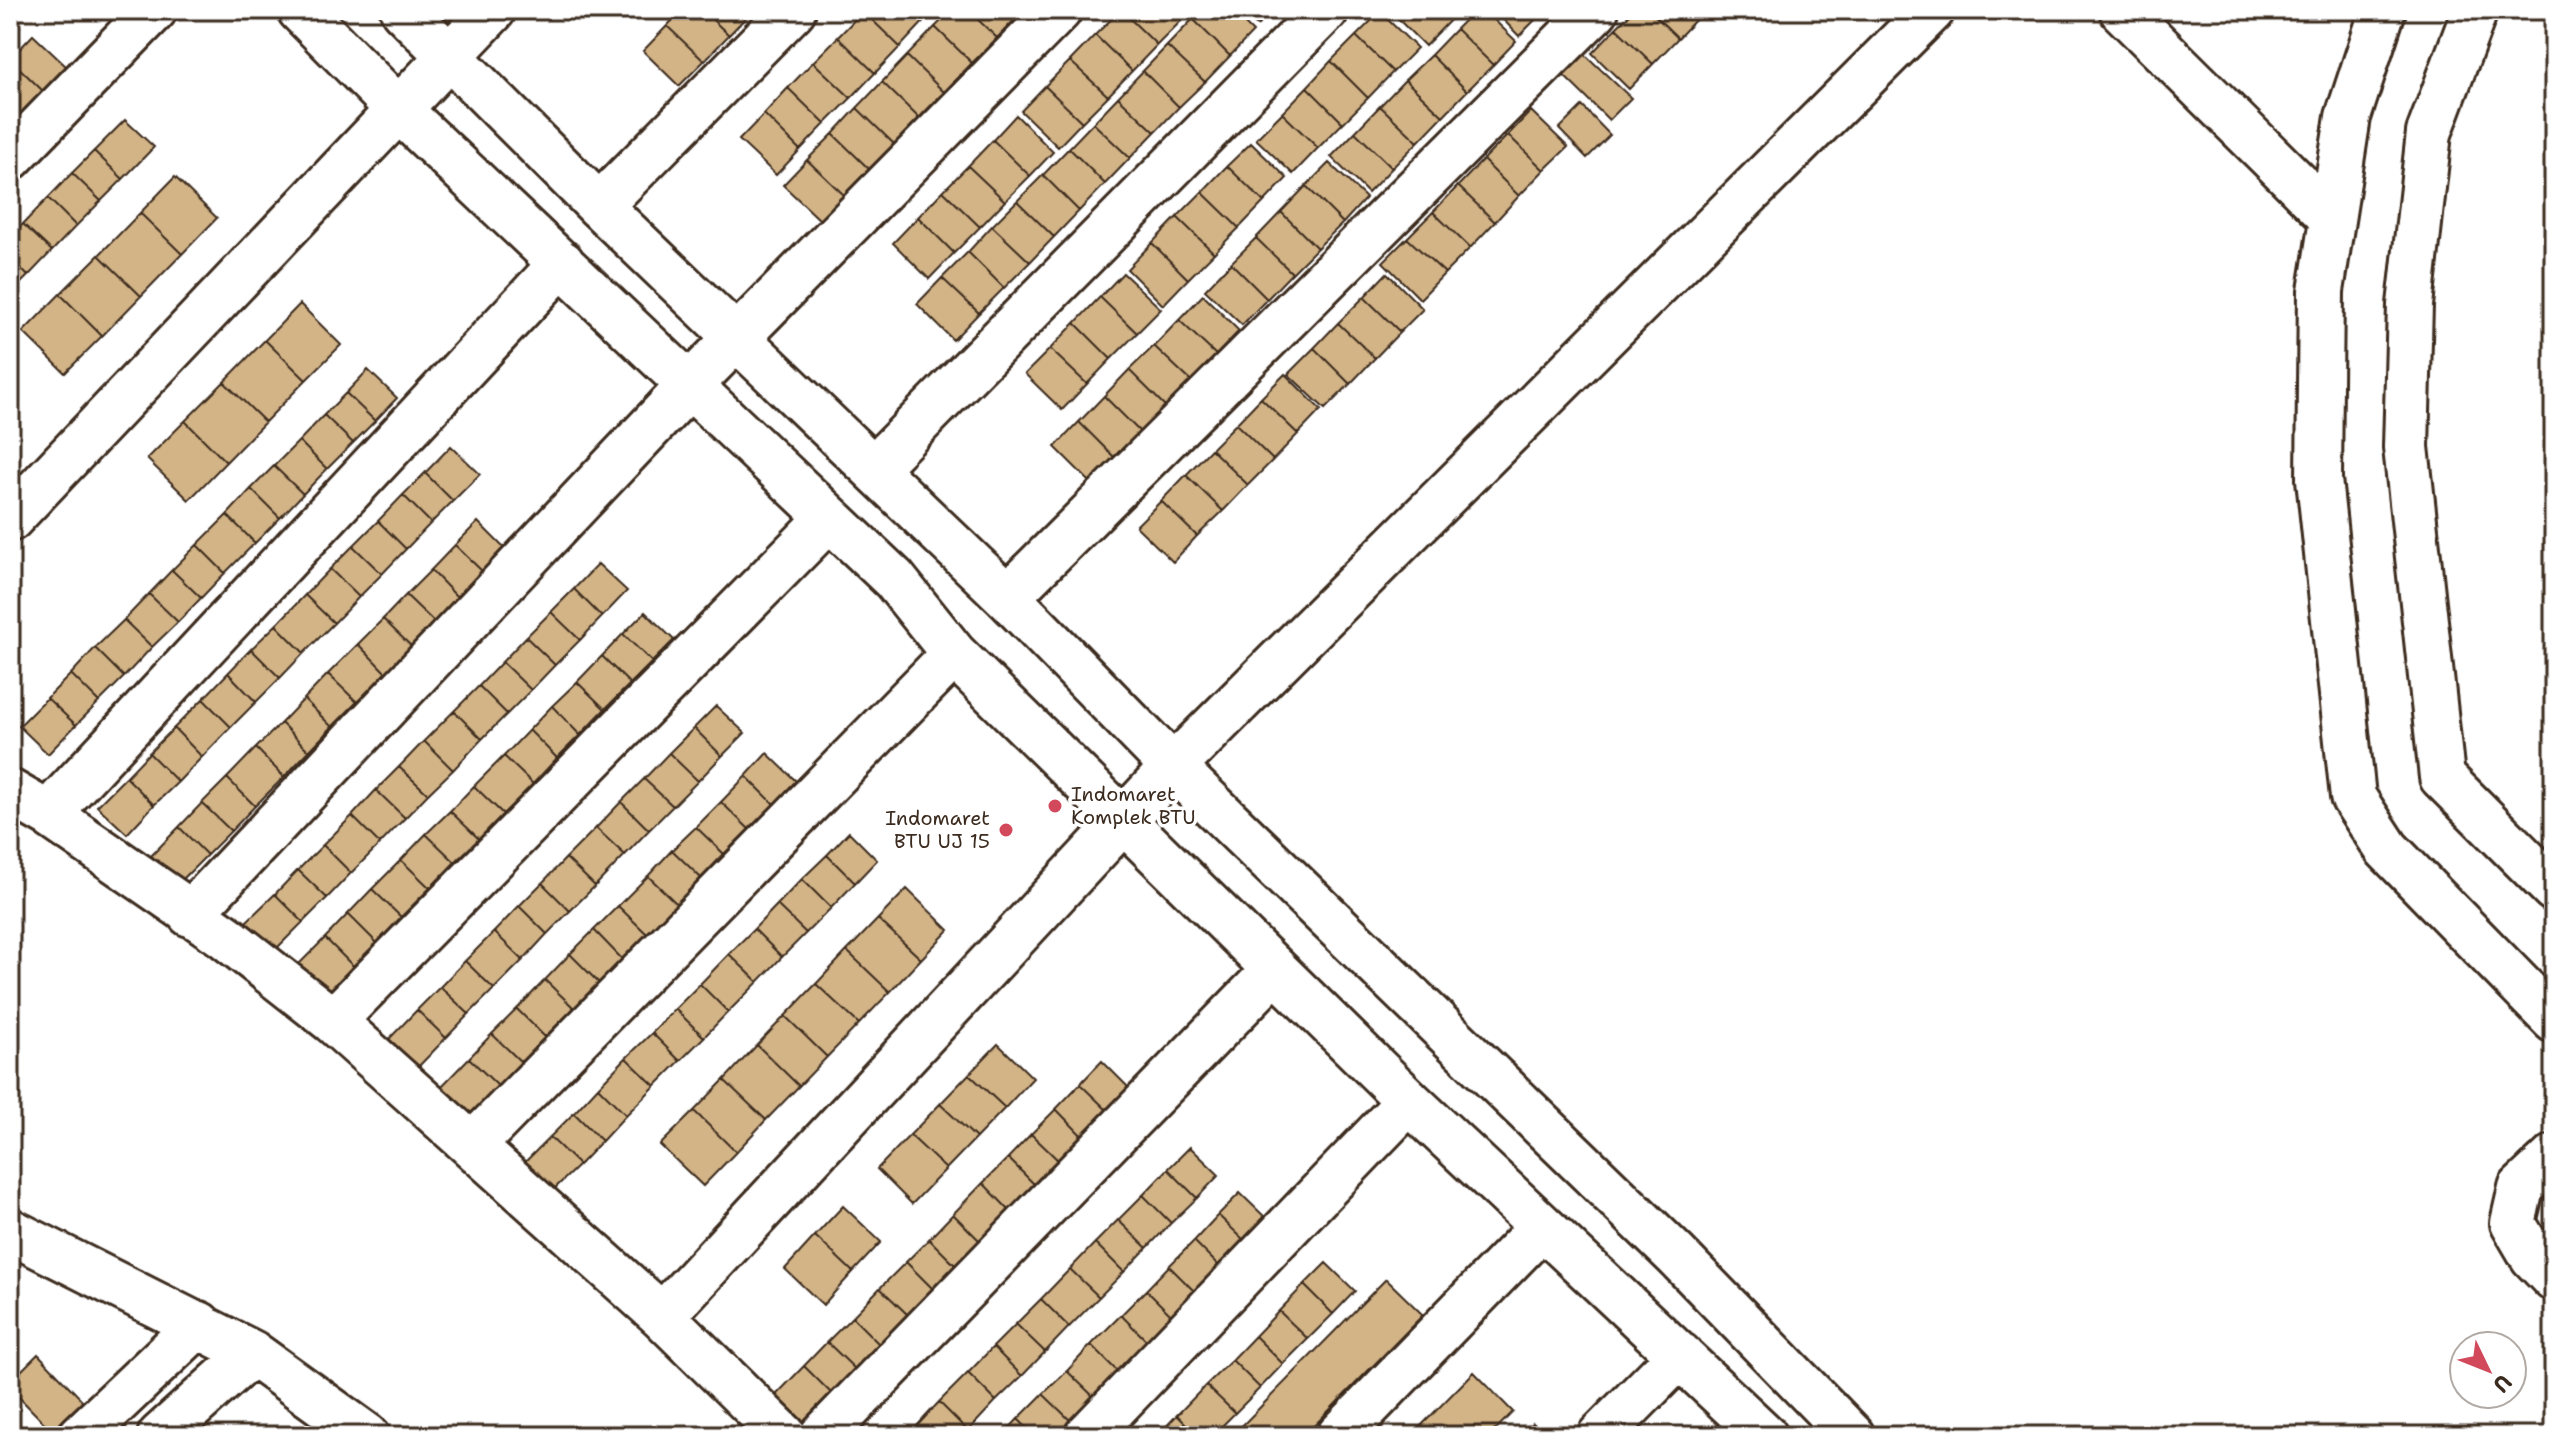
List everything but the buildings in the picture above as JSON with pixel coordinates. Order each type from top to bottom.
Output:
[{"type":"street","points":[[10,158],[154,10]]},
{"type":"street","points":[[300,10],[398,109],[894,579],[954,654],[1409,1101],[1765,1436]]},
{"type":"street","points":[[403,10],[599,206],[1007,597],[1173,767],[1676,1255],[1852,1436]]},
{"type":"street","points":[[10,519],[493,10]]},
{"type":"street","points":[[599,206],[793,10]]},
{"type":"street","points":[[190,914],[691,384],[1059,10]]},
{"type":"street","points":[[874,468],[1326,10]]},
{"type":"street","points":[[1007,597],[1596,10]]},
{"type":"street","points":[[662,1316],[1173,767],[1932,10]]},
{"type":"street","points":[[2122,10],[2332,218]]},
{"type":"street","points":[[2383,10],[2348,117],[2321,291],[2319,479],[2353,797],[2387,849],[2554,1020]]},
{"type":"street","points":[[2475,10],[2429,133],[2410,305],[2406,447],[2442,777],[2554,889]]},
{"type":"street","points":[[48,814],[562,263]]},
{"type":"street","points":[[333,1021],[829,518]]},
{"type":"street","points":[[894,579],[938,531]]},
{"type":"street","points":[[473,1145],[954,654]]},
{"type":"street","points":[[10,792],[48,814],[226,937],[333,1021],[662,1316],[784,1436]]},
{"type":"street","points":[[822,1436],[1275,970]]},
{"type":"street","points":[[1087,1436],[1409,1101]]},
{"type":"street","points":[[2554,1157],[2521,1188],[2513,1223],[2533,1257],[2554,1279]]},
{"type":"street","points":[[1339,1436],[1542,1227]]},
{"type":"street","points":[[10,1231],[252,1353],[367,1436]]},
{"type":"street","points":[[1624,1303],[1676,1255]]},
{"type":"street","points":[[81,1436],[199,1324]]},
{"type":"street","points":[[160,1436],[252,1353]]},
{"type":"street","points":[[1600,1436],[1680,1355]]},
{"type":"place","name":"Indomaret Komplek BTU","points":[[1055,806]]},
{"type":"place","name":"Indomaret BTU UJ 15","points":[[1006,830]]}]
